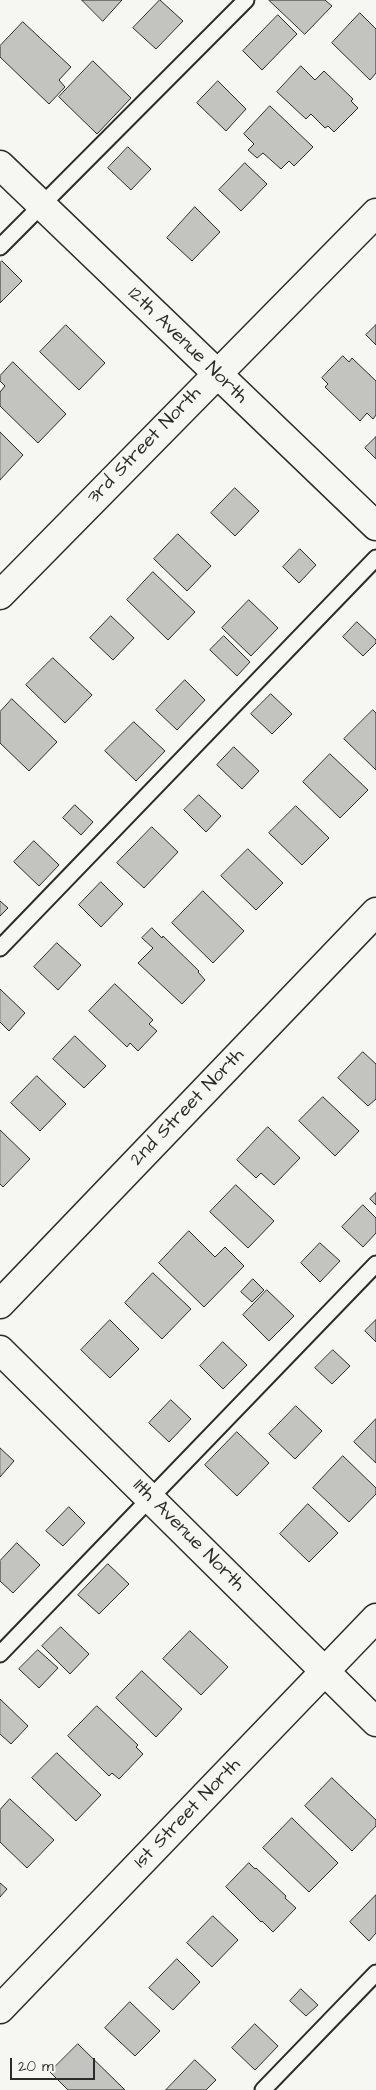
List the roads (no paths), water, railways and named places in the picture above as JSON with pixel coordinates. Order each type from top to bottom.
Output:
[{"type":"street","name":"12th Avenue North","points":[[0,164],[376,526]]},
{"type":"street","name":"3rd Street North","points":[[0,595],[376,212]]},
{"type":"street","name":"2nd Street North","points":[[0,1304],[376,912]]},
{"type":"street","name":"11th Avenue North","points":[[0,1350],[376,1722]]},
{"type":"street","name":"1st Street North","points":[[0,2009],[376,1618]]},
{"type":"lane","points":[[0,247],[246,0]]},
{"type":"lane","points":[[0,948],[376,558]]},
{"type":"lane","points":[[0,1654],[376,1264]]},
{"type":"lane","points":[[263,2090],[376,1973]]}]
